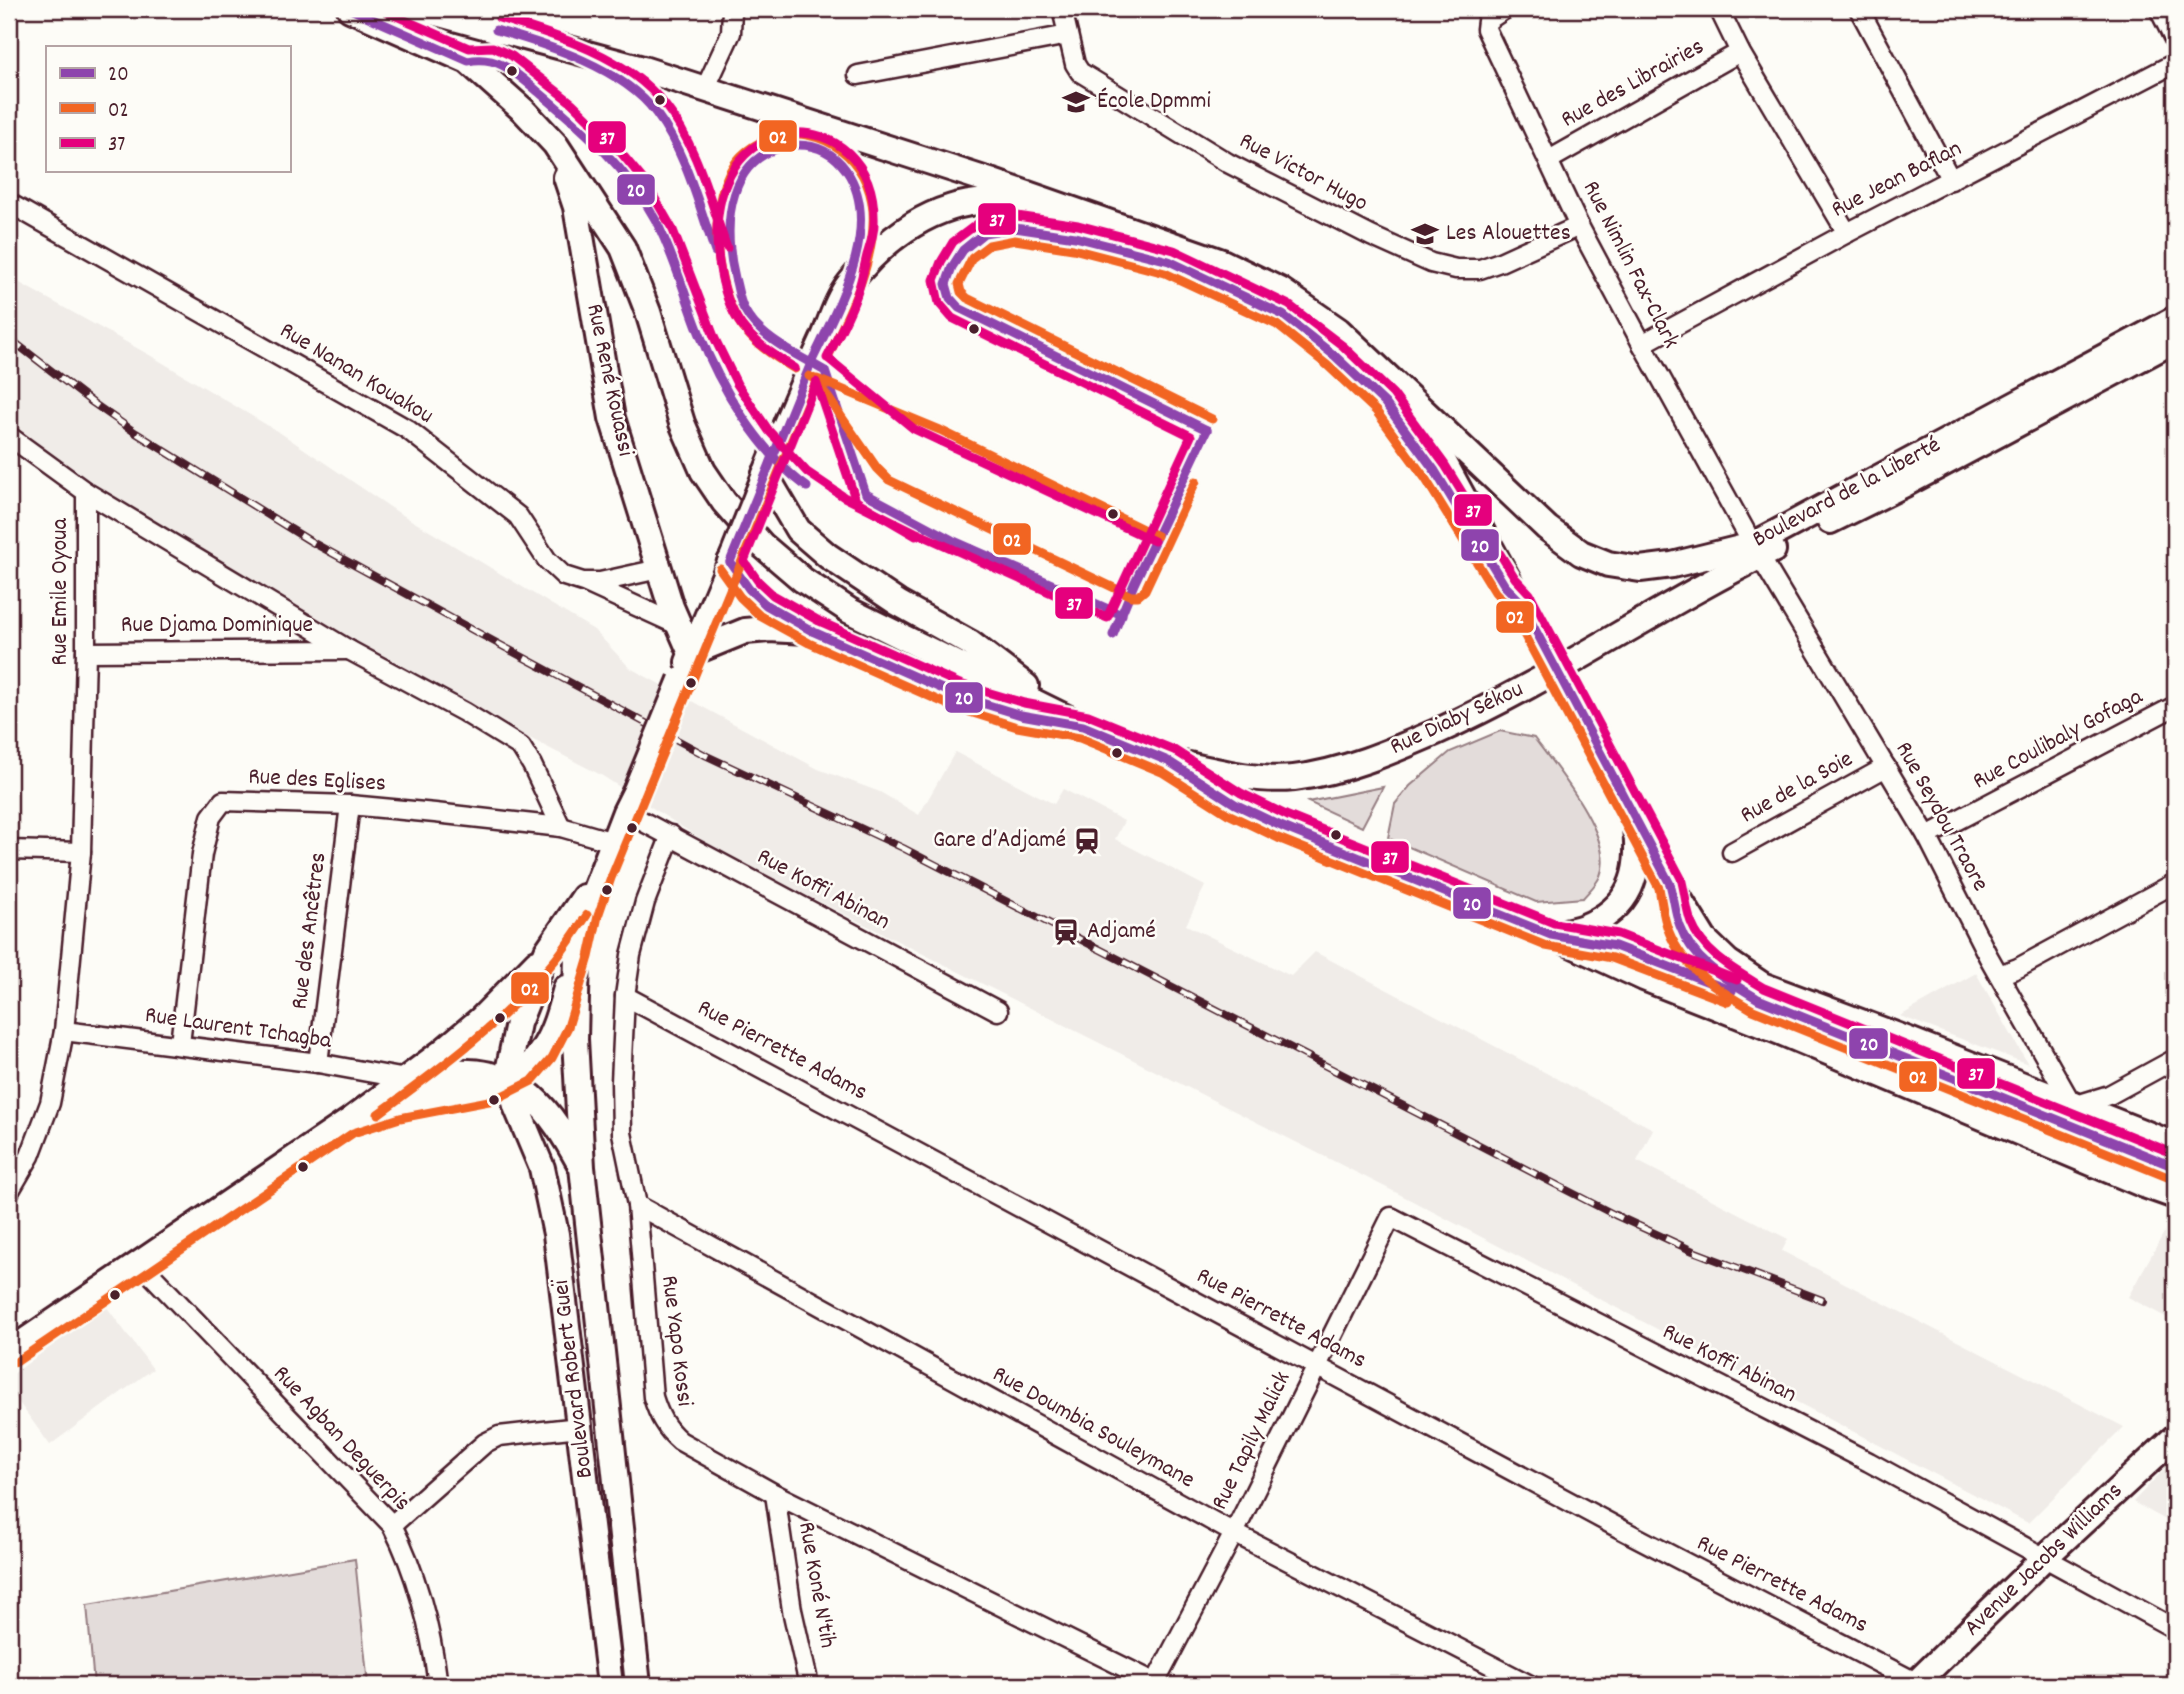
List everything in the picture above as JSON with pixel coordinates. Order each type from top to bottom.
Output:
[{"type":"main road","points":[[350,9],[468,61],[524,111],[555,144],[622,248],[648,312],[682,423],[703,471],[724,502],[762,545],[803,580],[850,611],[1083,726],[1168,761],[1234,804],[1283,827],[1551,935],[1644,978],[2175,1196]]},
{"type":"main road","name":"Boulevard de la Liberté","points":[[421,9],[509,21],[643,69],[1093,215],[1222,262],[1280,290],[1338,330],[1547,528],[1581,553],[1608,564],[1640,569],[1757,550],[1905,484],[2175,340]]},
{"type":"main road","name":"Rue René Kouassi","points":[[555,144],[576,206],[612,418],[659,569],[691,653]]},
{"type":"main road","name":"Boulevard Robert Gueï","points":[[638,1685],[582,1167],[575,1039],[577,954],[586,913],[802,383],[847,286],[867,262],[898,234],[924,218],[954,206],[980,201],[1093,215]]},
{"type":"main road","name":"Boulevard de la Liberté","points":[[1757,550],[2175,319]]},
{"type":"main road","points":[[1409,398],[1670,884],[1704,939],[1728,962],[1762,985],[2175,1145]]},
{"type":"main road","points":[[764,477],[798,530],[828,556],[898,603],[970,643],[1056,712]]},
{"type":"main road","name":"Rue Diaby Sékou","points":[[1168,761],[1251,777],[1293,778],[1343,769],[1409,744],[1544,678],[1757,550]]},
{"type":"main road","points":[[732,556],[749,589],[766,605],[814,632],[956,695],[1021,715],[1083,726]]},
{"type":"main road","points":[[691,653],[745,631],[769,629],[814,632]]},
{"type":"main road","points":[[1551,935],[1584,927],[1605,915],[1624,898],[1634,879],[1639,854],[1635,816]]},
{"type":"main road","name":"Boulevard Robert Gueï","points":[[600,874],[547,951],[518,1023],[509,1060],[509,1080],[516,1105],[535,1146],[550,1198],[610,1685]]},
{"type":"main road","points":[[9,1353],[348,1122],[406,1079],[481,1019],[547,951]]},
{"type":"main road","points":[[348,1122],[397,1106],[491,1088],[524,1072],[542,1051],[557,1022],[577,954]]},
{"type":"main road","points":[[406,1079],[427,1078],[453,1072],[480,1073],[509,1080]]},
{"type":"main road","name":"Boulevard Robert Gueï","points":[[509,1080],[537,1100],[552,1115],[582,1167]]},
{"type":"main road","points":[[468,1094],[495,1106],[518,1124],[535,1146]]},
{"type":"main road","name":"Avenue Jacobs Williams","points":[[1917,1684],[2043,1559],[2175,1437]]},
{"type":"street","points":[[705,89],[730,33],[732,9]]},
{"type":"street","name":"Rue Victor Hugo","points":[[1062,9],[1074,64],[1080,72],[1228,163],[1371,236],[1431,263],[1456,269],[1480,269],[1578,226]]},
{"type":"street","name":"Rue Nimlin Fax-Clark","points":[[1505,9],[1487,21],[1486,29],[1578,226],[1757,550]]},
{"type":"street","points":[[1719,9],[1740,52],[1847,233]]},
{"type":"street","points":[[1859,9],[1951,180]]},
{"type":"street","points":[[2159,9],[2175,41]]},
{"type":"street","points":[[858,75],[1068,35]]},
{"type":"street","name":"Rue des Librairies","points":[[1549,160],[1740,52]]},
{"type":"street","name":"Rue Jean Baflan","points":[[1642,344],[1847,233],[2175,63]]},
{"type":"street","name":"Rue Nanan Kouakou","points":[[9,203],[407,429],[518,516],[547,560],[564,576],[680,626]]},
{"type":"street","points":[[9,436],[86,492]]},
{"type":"street","name":"Rue Emile Oyoua","points":[[86,492],[349,650],[464,712],[521,747],[561,827]]},
{"type":"street","name":"Rue Emile Oyoua","points":[[9,1192],[30,1156],[50,1103],[64,1031],[81,852],[86,652],[86,492]]},
{"type":"street","name":"Rue Seydou Traore","points":[[1757,550],[1927,836],[2073,1106]]},
{"type":"street","points":[[583,582],[600,582],[659,569]]},
{"type":"street","name":"Rue Djama Dominique","points":[[86,652],[349,650]]},
{"type":"street","name":"Rue Coulibaly Gofaga","points":[[1927,836],[2175,706]]},
{"type":"street","name":"Rue de la Soie","points":[[1732,852],[1886,767]]},
{"type":"street","name":"Rue des Eglises","points":[[180,1044],[202,854],[211,817],[215,808],[223,801],[350,804],[561,827],[613,842]]},
{"type":"street","name":"Rue Koffi Abinan","points":[[630,801],[670,835],[998,1012]]},
{"type":"street","name":"Rue des Ancêtres","points":[[318,1063],[350,804]]},
{"type":"street","name":"Rue Yapo Kossi","points":[[670,835],[645,902],[631,956],[625,996],[621,1082],[622,1133],[637,1205],[653,1397],[659,1416],[668,1431],[681,1441],[775,1494],[1156,1684]]},
{"type":"street","points":[[9,850],[81,852]]},
{"type":"street","points":[[2000,975],[2018,968],[2175,883]]},
{"type":"street","name":"Rue Pierrette Adams","points":[[625,996],[1615,1526],[1917,1684]]},
{"type":"street","name":"Rue Laurent Tchagba","points":[[64,1031],[318,1063],[406,1079]]},
{"type":"street","points":[[2073,1106],[2109,1095],[2175,1059]]},
{"type":"street","name":"Rue Doumbia Souleymane","points":[[637,1205],[1234,1533],[1530,1685]]},
{"type":"street","name":"Rue Koffi Abinan","points":[[1391,1217],[1869,1462],[2175,1629]]},
{"type":"street","name":"Rue Tapily Malick","points":[[1156,1684],[1391,1217]]},
{"type":"street","name":"Rue Agban Deguerpis","points":[[140,1263],[392,1525],[406,1553],[426,1609],[438,1685]]},
{"type":"street","points":[[392,1525],[485,1443],[499,1436],[579,1427]]},
{"type":"street","name":"Rue Koné N'tih","points":[[775,1494],[792,1609],[809,1685]]},
{"type":"shaded area","points":[[9,277],[153,357],[282,434],[396,511],[594,630],[630,668],[818,769],[880,792],[919,815],[955,752],[1054,804],[1063,789],[1124,821],[1115,839],[1205,886],[1186,925],[1291,976],[1315,952],[1653,1129],[1637,1161],[1788,1239],[1782,1251],[2124,1427],[2028,1523],[1399,1194],[721,852],[601,775],[353,647],[204,555],[9,427]]},
{"type":"shaded area","points":[[1500,731],[1534,738],[1569,785],[1592,824],[1600,843],[1603,861],[1599,879],[1583,898],[1536,902],[1388,838],[1395,804],[1410,786],[1450,752]]},
{"type":"shaded area","points":[[1383,787],[1362,827],[1308,802]]},
{"type":"shaded area","points":[[1976,973],[2028,1064],[1900,1016]]},
{"type":"shaded area","points":[[2175,1213],[2175,1322],[2128,1297]]},
{"type":"shaded area","points":[[106,1306],[153,1369],[50,1445],[9,1389],[9,1377]]},
{"type":"shaded area","points":[[2172,1461],[2175,1462],[2175,1525],[2133,1502]]},
{"type":"shaded area","points":[[355,1559],[368,1685],[94,1685],[87,1605]]},
{"type":"railway","points":[[9,338],[136,433],[310,541],[707,756],[903,848],[1615,1215],[1693,1251],[1822,1300]]},
{"type":"transit line","name":"20","points":[[350,9],[468,61],[489,61],[508,68],[604,151],[632,183],[655,219],[707,353],[730,396],[773,456],[807,487]]},
{"type":"transit line","name":"37","points":[[380,9],[469,48],[493,47],[512,56],[572,103],[612,142],[646,183],[673,230],[715,339],[737,384],[769,431],[807,472],[844,497],[915,532],[1107,618],[1191,436],[952,318],[939,303],[934,280],[941,262],[953,242],[981,221],[1017,216],[1078,225],[1174,250],[1289,305],[1343,346],[1393,394],[1445,465],[1515,578],[1530,594],[1681,878],[1691,922],[1696,933],[1712,952],[1764,988],[2175,1154]]},
{"type":"transit line","name":"37","points":[[499,18],[567,40],[611,60],[649,88],[665,105],[686,137],[702,174],[727,248]]},
{"type":"transit line","name":"20","points":[[496,30],[583,60],[605,71],[642,97],[656,113],[676,145],[691,180],[715,252]]},
{"type":"transit line","name":"37","points":[[795,368],[764,347],[742,326],[727,299],[719,262],[719,207],[734,168],[759,144],[790,133],[821,136],[849,153],[868,182],[874,224],[873,236],[855,300],[827,358]]},
{"type":"transit line","name":"02","points":[[795,369],[763,348],[742,326],[728,298],[718,250],[719,205],[729,173],[748,150],[773,137],[810,135],[826,141],[853,161],[870,193],[873,230],[866,268],[828,357]]},
{"type":"transit line","name":"20","points":[[795,145],[817,148],[830,154],[841,164],[857,192],[861,216],[859,242],[852,268],[811,363],[773,340],[750,318],[739,294],[729,235],[730,214],[743,176],[755,161],[772,151],[795,145]]},
{"type":"transit line","name":"20","points":[[1207,430],[959,308],[950,298],[946,284],[952,267],[963,250],[984,233],[1015,228],[1075,237],[1169,261],[1283,315],[1335,356],[1385,403],[1435,471],[1505,586],[1520,601],[1670,884],[1680,926],[1693,950],[1702,960],[1758,999],[2175,1167]]},
{"type":"transit line","name":"02","points":[[1212,419],[967,298],[961,292],[959,284],[972,258],[989,245],[1015,240],[1073,249],[1165,273],[1277,325],[1327,365],[1376,411],[1425,478],[1495,592],[1510,608],[1659,888],[1669,932],[1693,968],[1716,987],[1753,1010],[2170,1178]]},
{"type":"transit line","name":"37","points":[[829,359],[914,429],[1154,541]]},
{"type":"transit line","name":"20","points":[[730,562],[811,363]]},
{"type":"transit line","name":"20","points":[[811,363],[825,371],[866,494],[952,540],[1122,615]]},
{"type":"transit line","name":"02","points":[[809,376],[816,380],[877,468],[889,480],[1131,596],[1138,596],[1145,590],[1196,481]]},
{"type":"transit line","name":"02","points":[[16,1362],[353,1133],[400,1118],[494,1100],[532,1081],[552,1058],[568,1027],[611,878],[817,379],[940,430],[1157,536]]},
{"type":"transit line","name":"37","points":[[916,536],[856,501],[816,382],[744,561],[758,581],[773,595],[819,621],[960,684],[1024,703],[1088,715],[1174,750],[1241,793],[1288,816],[1554,923],[1618,934],[1737,980]]},
{"type":"transit line","name":"20","points":[[1113,635],[1134,584],[1207,430]]},
{"type":"transit line","name":"20","points":[[730,562],[749,589],[766,605],[814,632],[956,695],[1021,715],[1083,726],[1168,761],[1235,804],[1283,827],[1551,935],[1615,946],[1732,991]]},
{"type":"transit line","name":"02","points":[[720,569],[740,597],[760,616],[809,643],[951,706],[1017,727],[1080,738],[1162,772],[1228,814],[1278,838],[1546,946],[1612,958],[1728,1002]]},
{"type":"transit line","name":"02","points":[[378,1114],[449,1061],[494,1023],[556,959],[587,915]]},
{"type":"place","name":"École Dpmmi","points":[[1076,102]]},
{"type":"place","name":"Les Alouettes","points":[[1425,234]]},
{"type":"place","name":"Gare d’Adjamé","points":[[1087,841]]},
{"type":"place","name":"Adjamé","points":[[1066,932]]}]
